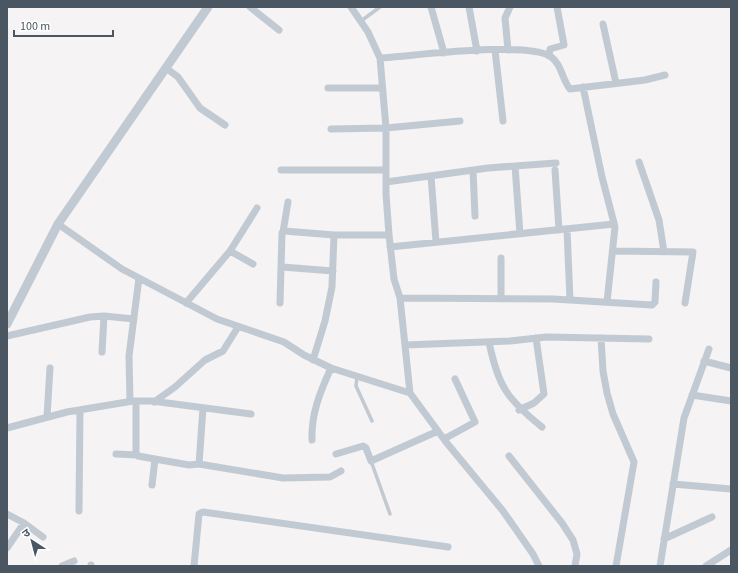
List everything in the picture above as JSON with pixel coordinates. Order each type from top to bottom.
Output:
[{"type":"street","points":[[7,324],[58,224],[208,7]]},
{"type":"street","points":[[250,7],[279,30]]},
{"type":"street","points":[[351,7],[361,21],[380,58],[386,128],[386,182],[390,247],[394,279],[400,298],[410,393],[444,439],[503,511],[539,566]]},
{"type":"street","points":[[431,7],[444,53]]},
{"type":"street","points":[[469,7],[477,51]]},
{"type":"street","points":[[503,7],[506,16],[508,50]]},
{"type":"street","points":[[506,16],[510,7]]},
{"type":"street","points":[[549,56],[550,49],[564,44],[557,7]]},
{"type":"street","points":[[603,24],[616,83]]},
{"type":"street","points":[[380,58],[495,50],[532,50],[549,56],[558,66],[569,89],[656,78],[666,75]]},
{"type":"street","points":[[495,50],[503,122]]},
{"type":"street","points":[[166,68],[178,77],[200,108],[225,126]]},
{"type":"street","points":[[584,87],[602,177],[614,224],[614,251],[607,302]]},
{"type":"street","points":[[328,88],[382,88]]},
{"type":"street","points":[[331,129],[386,128],[460,121]]},
{"type":"street","points":[[639,162],[659,220],[664,252]]},
{"type":"street","points":[[386,182],[473,170],[515,166],[556,167],[559,230]]},
{"type":"street","points":[[515,166],[520,234]]},
{"type":"street","points":[[281,170],[386,170]]},
{"type":"street","points":[[473,170],[475,216]]},
{"type":"street","points":[[431,176],[436,242]]},
{"type":"street","points":[[280,303],[283,232],[288,202]]},
{"type":"street","points":[[186,303],[230,251],[257,208]]},
{"type":"street","points":[[58,224],[122,270],[186,303],[238,327],[284,342],[313,360],[331,368],[410,393]]},
{"type":"street","points":[[390,247],[614,224]]},
{"type":"street","points":[[567,229],[570,300]]},
{"type":"street","points":[[283,232],[334,235],[389,235]]},
{"type":"street","points":[[313,360],[325,321],[332,288],[334,235]]},
{"type":"street","points":[[230,251],[253,264]]},
{"type":"street","points":[[614,251],[693,252],[685,302]]},
{"type":"street","points":[[501,258],[501,299]]},
{"type":"street","points":[[282,267],[333,271]]},
{"type":"street","points":[[137,455],[129,356],[139,278]]},
{"type":"street","points":[[400,298],[570,300],[652,305],[655,302],[656,282]]},
{"type":"street","points":[[7,336],[90,317],[104,316],[134,319]]},
{"type":"street","points":[[102,352],[104,316]]},
{"type":"street","points":[[154,402],[175,387],[204,360],[224,351],[238,327]]},
{"type":"street","points":[[405,345],[490,342],[536,338],[649,339]]},
{"type":"street","points":[[519,410],[534,402],[544,394],[536,338]]},
{"type":"street","points":[[601,338],[603,371],[607,392],[613,414],[634,462],[616,566]]},
{"type":"street","points":[[490,342],[494,363],[510,400],[519,410],[542,428]]},
{"type":"street","points":[[660,566],[684,418],[709,349]]},
{"type":"street","points":[[704,362],[731,368]]},
{"type":"street","points":[[47,417],[50,368]]},
{"type":"street","points":[[312,440],[312,427],[315,408],[321,388],[331,368]]},
{"type":"street","points":[[444,439],[475,422],[455,379]]},
{"type":"street","points":[[692,395],[731,401]]},
{"type":"street","points":[[7,428],[47,417],[133,401],[154,402],[251,414]]},
{"type":"street","points":[[199,464],[203,408]]},
{"type":"street","points":[[79,511],[80,410]]},
{"type":"street","points":[[336,454],[364,446],[371,461],[438,431]]},
{"type":"street","points":[[116,454],[137,455],[189,465],[199,464],[283,478],[330,477],[341,471]]},
{"type":"street","points":[[509,456],[562,523],[573,540],[577,554],[575,566]]},
{"type":"street","points":[[152,485],[155,459]]},
{"type":"street","points":[[673,484],[731,489]]},
{"type":"street","points":[[194,566],[200,514],[203,512],[448,547]]},
{"type":"street","points":[[7,514],[24,523],[43,537]]},
{"type":"street","points":[[664,539],[712,517]]},
{"type":"street","points":[[7,548],[24,523]]},
{"type":"street","points":[[706,566],[731,550]]},
{"type":"street","points":[[62,566],[74,561]]},
{"type":"lane","points":[[361,21],[380,7]]},
{"type":"lane","points":[[358,377],[356,386],[372,421]]},
{"type":"lane","points":[[371,461],[390,514]]}]
